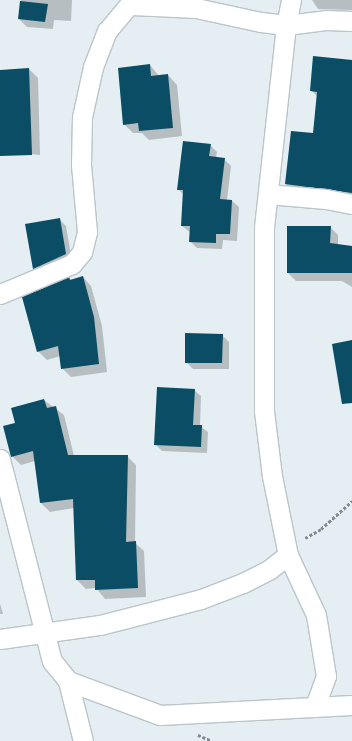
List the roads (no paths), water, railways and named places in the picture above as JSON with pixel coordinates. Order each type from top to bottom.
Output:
[{"type":"street","points":[[291,0],[286,25],[264,228],[264,411],[272,476],[288,551],[316,615],[326,676],[315,707]]},
{"type":"street","points":[[0,294],[72,264],[82,252],[87,232],[81,165],[82,117],[93,67],[107,31],[132,2],[196,8],[261,22],[286,25],[326,20],[352,22]]},
{"type":"street","points":[[268,194],[326,199],[352,204]]},
{"type":"street","points":[[0,459],[52,661],[68,681],[83,741]]},
{"type":"street","points":[[0,639],[100,625],[201,599],[243,583],[270,569],[288,551]]},
{"type":"street","points":[[68,681],[160,715],[352,705]]}]
